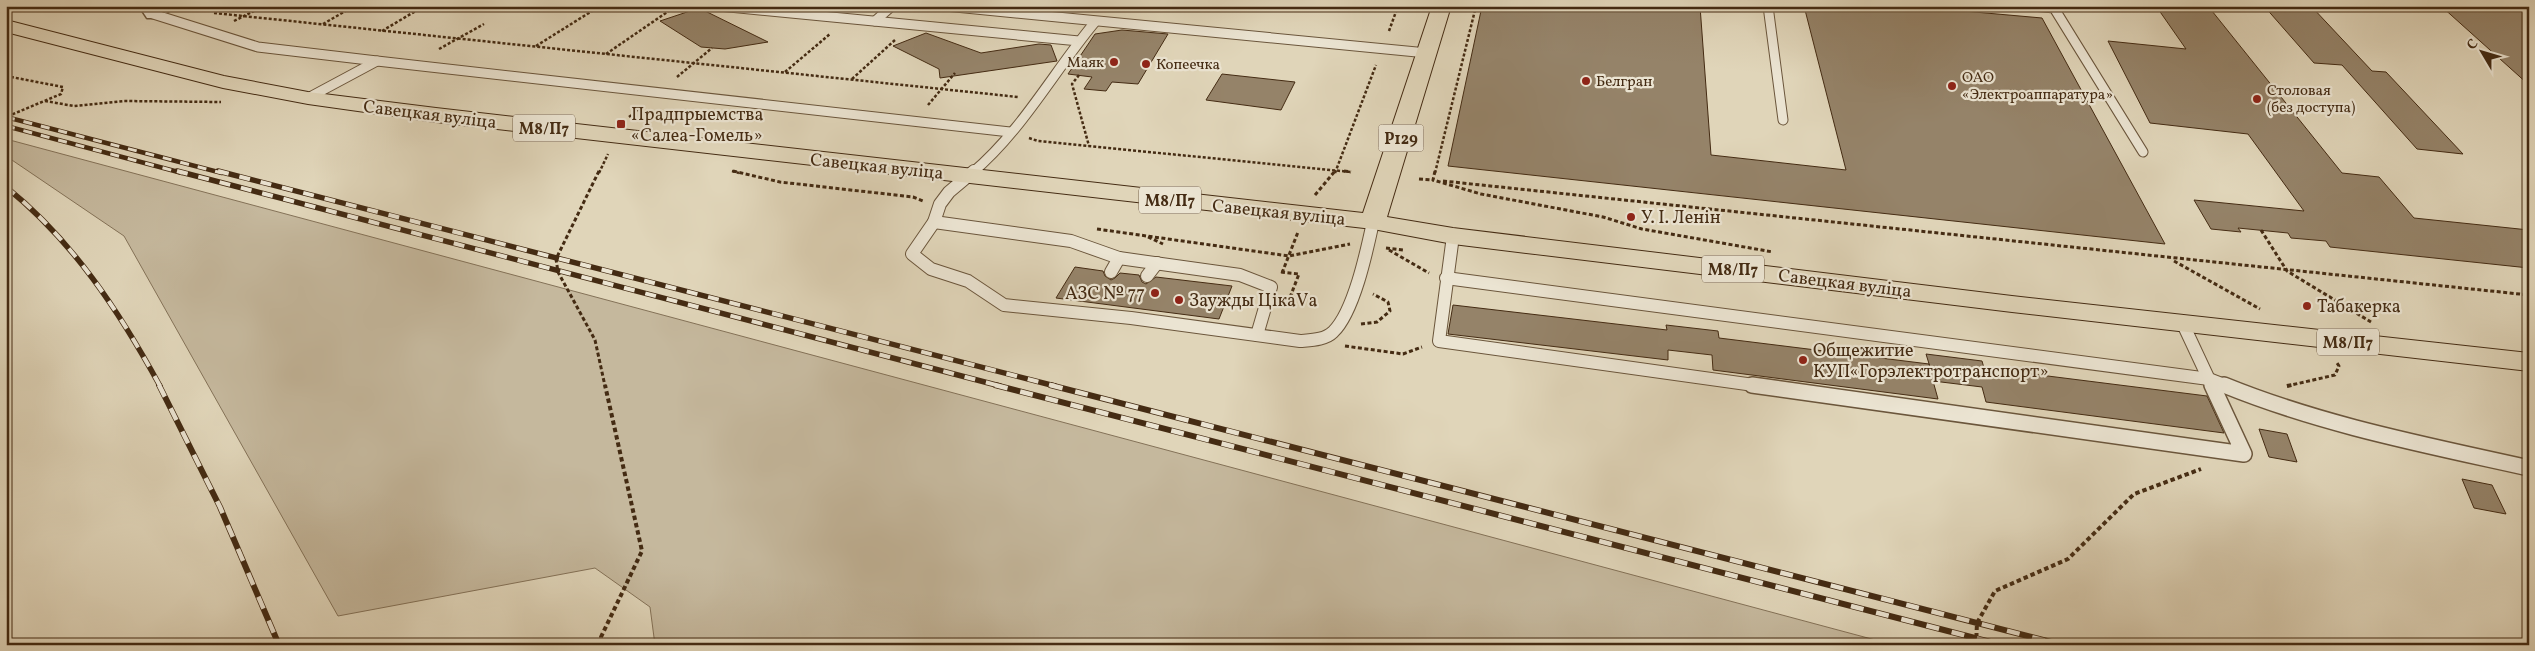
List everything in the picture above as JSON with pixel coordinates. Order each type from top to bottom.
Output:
[{"type":"main road","name":"Р129","points":[[1373,222],[1442,6]]},
{"type":"main road","name":"Савецкая вуліца","points":[[6,26],[223,82],[308,98],[436,115],[968,177],[1305,216],[1373,222],[1453,236],[2183,324],[2529,362]]},
{"type":"lane","points":[[719,6],[1079,41]]},
{"type":"lane","points":[[875,21],[892,6]]},
{"type":"lane","points":[[946,6],[1427,53]]},
{"type":"lane","points":[[1768,6],[1783,120]]},
{"type":"lane","points":[[2032,6],[2054,8],[2142,152]]},
{"type":"lane","points":[[159,8],[211,32],[258,47],[1010,132]]},
{"type":"lane","points":[[1095,22],[1042,93],[987,160],[949,192],[940,204],[934,222],[912,254],[931,269],[968,281],[1004,305],[1086,314],[1134,313],[1257,335],[1300,341],[1320,340],[1334,331],[1343,318],[1368,246],[1373,222]]},
{"type":"lane","points":[[308,98],[377,61]]},
{"type":"lane","points":[[934,222],[1071,241],[1119,258],[1240,275],[1271,287],[1257,335]]},
{"type":"lane","points":[[1453,236],[1439,341],[2244,454]]},
{"type":"lane","points":[[1111,272],[1119,258]]},
{"type":"lane","points":[[1147,276],[1157,263]]},
{"type":"lane","points":[[1446,278],[2209,379],[2271,404],[2354,429],[2529,468]]},
{"type":"lane","points":[[1086,314],[1095,303]]},
{"type":"lane","points":[[2183,324],[2244,454]]},
{"type":"path","points":[[211,32],[264,6]]},
{"type":"path","points":[[322,24],[354,6]]},
{"type":"path","points":[[381,31],[424,6]]},
{"type":"path","points":[[536,46],[600,6]]},
{"type":"path","points":[[606,54],[676,6]]},
{"type":"path","points":[[1271,287],[1283,272],[1318,187],[1333,178],[1398,6]]},
{"type":"path","points":[[1433,180],[1476,6]]},
{"type":"path","points":[[211,13],[1028,98],[1072,84],[1079,76]]},
{"type":"path","points":[[785,72],[849,19]]},
{"type":"path","points":[[851,79],[913,25]]},
{"type":"path","points":[[914,122],[955,73]]},
{"type":"path","points":[[6,76],[63,87],[61,94],[6,117]]},
{"type":"path","points":[[1072,84],[1089,146]]},
{"type":"path","points":[[1010,132],[1038,141],[1352,172]]},
{"type":"path","points":[[601,645],[601,637],[642,551],[595,340],[558,272],[556,259],[608,153],[618,154]]},
{"type":"path","points":[[724,168],[780,182],[913,197],[928,203]]},
{"type":"path","points":[[1419,179],[2529,295]]},
{"type":"path","points":[[1433,180],[1481,194],[1603,217],[1642,229],[1779,253]]},
{"type":"path","points":[[1094,228],[1289,256],[1351,244]]},
{"type":"path","points":[[2261,230],[2287,271],[2376,325]]},
{"type":"path","points":[[1386,248],[1425,272],[1446,278]]},
{"type":"path","points":[[2172,259],[2265,312]]},
{"type":"path","points":[[1360,324],[1377,322],[1390,311],[1391,307],[1384,299],[1370,294]]},
{"type":"path","points":[[1345,346],[1403,354]]},
{"type":"path","points":[[1976,645],[1977,622],[1995,591],[2068,559],[2134,494],[2244,454]]},
{"type":"shaded area","points":[[6,139],[1894,645],[655,645],[650,607],[595,568],[338,616],[124,236],[6,156]]},
{"type":"building","points":[[1482,6],[1700,6],[1711,155],[1846,170],[1804,6],[1907,6],[2042,18],[2165,244],[1448,166]]},
{"type":"building","points":[[2156,6],[2208,6],[2342,173],[2379,177],[2414,218],[2529,230],[2529,268],[2330,247],[2326,241],[2291,238],[2288,233],[2238,228],[2241,232],[2211,229],[2194,200],[2304,211],[2248,134],[2150,123],[2108,41],[2186,49]]},
{"type":"building","points":[[2264,6],[2311,6],[2372,71],[2386,72],[2463,154],[2417,149],[2342,65],[2314,63]]},
{"type":"building","points":[[2441,6],[2529,6],[2529,85]]},
{"type":"building","points":[[699,8],[768,42],[725,49],[701,47],[660,21]]},
{"type":"building","name":"Маяк","points":[[1122,30],[1168,34],[1138,84],[1112,82],[1106,91],[1084,89],[1092,77],[1068,74],[1095,34]]},
{"type":"building","points":[[926,33],[981,53],[1039,44],[1051,45],[1057,61],[940,78],[939,69],[893,46]]},
{"type":"building","points":[[1222,74],[1295,82],[1281,110],[1206,100]]},
{"type":"building","points":[[1075,267],[1103,271],[1105,276],[1111,280],[1120,273],[1139,275],[1142,282],[1146,284],[1156,277],[1232,286],[1219,319],[1056,298]]},
{"type":"building","points":[[1453,305],[1667,330],[1666,325],[1718,331],[1719,338],[1929,364],[1930,367],[1926,354],[1982,361],[1984,368],[2207,396],[2224,433],[1986,402],[1982,387],[1933,381],[1938,399],[1713,370],[1712,355],[1668,350],[1668,360],[1448,334]]},
{"type":"building","points":[[2259,429],[2287,434],[2297,462],[2269,457]]},
{"type":"building","points":[[2462,479],[2492,485],[2506,514],[2474,508]]},
{"type":"railway","points":[[6,117],[222,173]]},
{"type":"railway","points":[[6,126],[182,173]]},
{"type":"railway","points":[[177,171],[1000,386]]},
{"type":"railway","points":[[218,171],[1055,386]]},
{"type":"railway","points":[[6,187],[53,230],[93,279],[128,331],[160,386]]},
{"type":"railway","points":[[159,385],[220,507],[279,645]]},
{"type":"railway","points":[[995,385],[2002,645]]},
{"type":"railway","points":[[1050,385],[2063,645]]},
{"type":"place","name":"Маяк","points":[[1114,62]]},
{"type":"place","name":"Копеечка","points":[[1146,64]]},
{"type":"place","name":"Белгран","points":[[1586,81]]},
{"type":"place","name":"ОАО «Электроаппаратура»","points":[[1952,86]]},
{"type":"place","name":"Столовая (без доступа)","points":[[2257,99]]},
{"type":"place","name":"Прадпрыемства «Салеа-Гомель»","points":[[621,124]]},
{"type":"place","name":"У. І. Ленін","points":[[1631,217]]},
{"type":"place","name":"АЗС № 77","points":[[1155,293]]},
{"type":"place","name":"Заужды ЦікаVа","points":[[1179,300]]},
{"type":"place","name":"Табакерка","points":[[2307,306]]},
{"type":"place","name":"Общежитие КУП«Горэлектротранспорт»","points":[[1803,360]]}]
